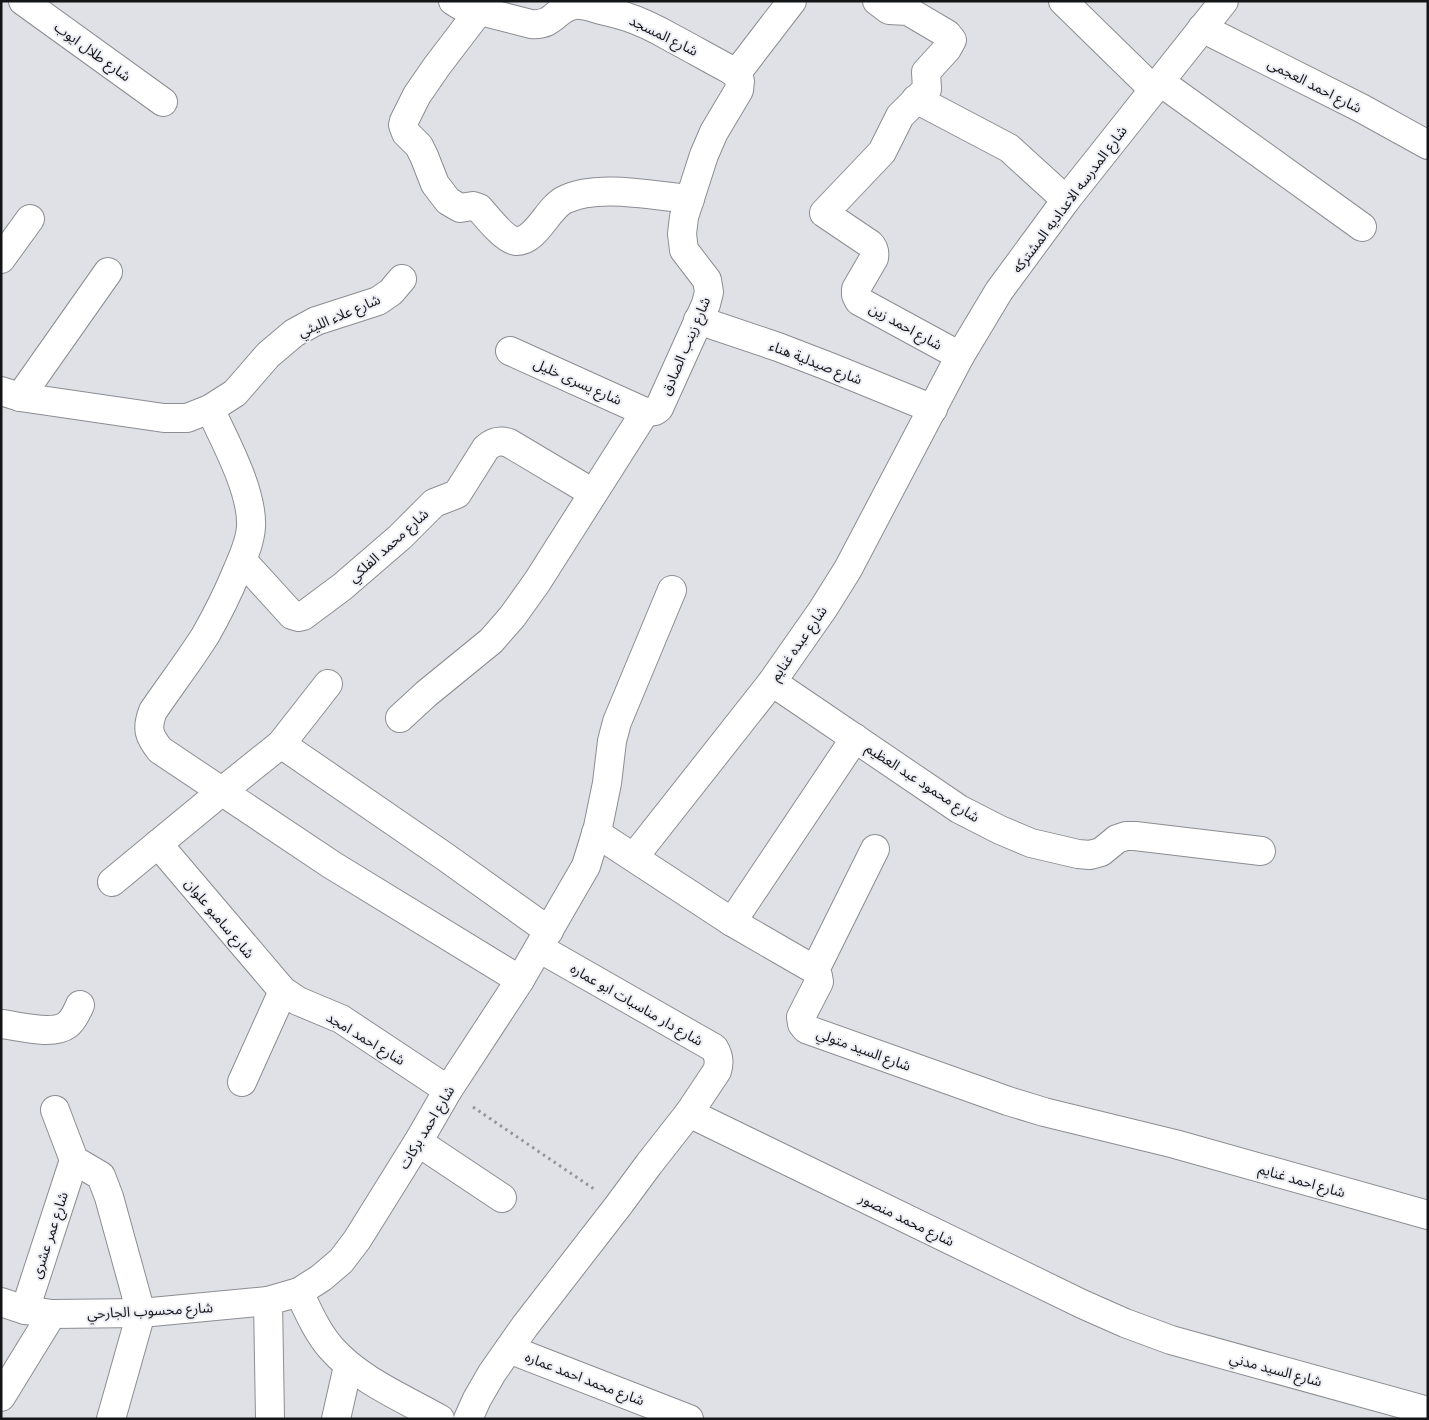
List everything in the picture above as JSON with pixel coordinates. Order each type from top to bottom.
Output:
[{"type":"street","name":"شارع طلال ايوب","points":[[23,1],[163,102]]},
{"type":"street","name":"شارع المسجد","points":[[453,1],[456,4],[479,11],[540,25],[548,22],[567,7],[576,5],[628,17],[648,25],[736,85]]},
{"type":"street","name":"شارع زينب الصادق","points":[[645,412],[655,411],[659,408],[706,304],[709,292],[707,280],[684,250],[683,243],[684,217],[707,147],[736,85],[792,1]]},
{"type":"street","name":"شارع احمد زين","points":[[877,1],[889,10],[908,11],[947,34],[952,40],[947,49],[926,72],[927,89],[900,116],[882,152],[824,213],[870,244],[875,252],[874,258],[856,289],[859,301],[960,356]]},
{"type":"street","points":[[1063,1],[1156,86],[1362,227]]},
{"type":"street","points":[[479,11],[436,66],[417,95],[403,125],[404,130],[419,146],[435,184],[448,201],[460,208],[473,206],[479,208],[506,237],[515,241],[529,237],[563,200],[579,194],[596,191],[690,199]]},
{"type":"street","name":"شارع المدرسه الاعداديه المشتركه","points":[[932,410],[960,356],[999,291],[1066,200],[1156,86],[1208,11]]},
{"type":"street","name":"شارع احمد العجمى","points":[[1208,11],[1361,108],[1428,145]]},
{"type":"street","points":[[916,98],[1009,148],[1066,200]]},
{"type":"street","points":[[1,260],[30,219]]},
{"type":"street","points":[[10,394],[108,272]]},
{"type":"street","name":"شارع علاء الليثي","points":[[10,394],[164,418],[187,418],[210,409],[235,393],[268,355],[294,334],[316,321],[378,301],[391,292],[402,279]]},
{"type":"street","name":"شارع صيدلية هناء","points":[[698,320],[822,363],[932,410]]},
{"type":"street","name":"شارع يسرى خليل","points":[[510,351],[645,412]]},
{"type":"street","points":[[210,409],[237,467],[248,504],[251,527],[247,548],[231,586],[205,635],[153,711],[149,721],[152,740],[160,750],[332,865],[520,980]]},
{"type":"street","name":"شارع عبده غنايم","points":[[634,857],[772,682],[823,609],[848,569],[932,410]]},
{"type":"street","points":[[400,718],[491,640],[512,617],[537,582],[645,412]]},
{"type":"street","name":"شارع محمد الفلكي","points":[[242,560],[292,614],[299,617],[303,616],[342,587],[400,538],[434,503],[456,494],[486,448],[491,443],[497,441],[509,443],[593,493]]},
{"type":"street","name":"شارع احمد بركات","points":[[299,1292],[321,1278],[341,1261],[357,1240],[448,1090],[520,980],[586,866],[607,783],[612,741],[617,722],[672,590]]},
{"type":"street","name":"شارع محمود عبد العظيم","points":[[772,682],[959,809],[1031,843],[1090,855],[1101,852],[1117,839],[1135,836],[1261,851]]},
{"type":"street","points":[[112,882],[281,744],[328,684]]},
{"type":"street","points":[[732,922],[855,738]]},
{"type":"street","points":[[281,744],[444,856],[544,940]]},
{"type":"street","points":[[596,832],[732,922],[815,970],[875,849]]},
{"type":"street","name":"شارع سامبو علوان","points":[[158,844],[283,991]]},
{"type":"street","name":"شارع دار مناسبات ابو عماره","points":[[544,940],[714,1048],[718,1053],[719,1060],[717,1071],[689,1113]]},
{"type":"street","name":"شارع السيد متولي","points":[[815,970],[818,982],[801,1017],[802,1024],[806,1029],[1044,1112],[1175,1144]]},
{"type":"street","points":[[242,1082],[283,991]]},
{"type":"street","name":"شارع احمد امجد","points":[[283,991],[298,1001],[341,1019],[448,1090]]},
{"type":"street","points":[[1,1024],[51,1031],[60,1029],[69,1024],[80,1006]]},
{"type":"street","points":[[55,1110],[74,1160],[101,1176],[109,1197],[141,1313],[111,1419]]},
{"type":"street","points":[[468,1419],[492,1373],[525,1326],[689,1113]]},
{"type":"street","name":"شارع محمد منصور","points":[[689,1113],[1082,1304],[1125,1323]]},
{"type":"street","points":[[418,1142],[502,1198]]},
{"type":"street","name":"شارع احمد غنايم","points":[[1175,1144],[1428,1216]]},
{"type":"street","name":"شارع عمر عشرى","points":[[13,1306],[74,1160]]},
{"type":"street","points":[[299,1292],[315,1325],[330,1347],[348,1366],[440,1419]]},
{"type":"street","name":"شارع محسوب الجارحي","points":[[13,1306],[52,1314],[141,1313],[268,1301],[299,1292]]},
{"type":"street","points":[[268,1301],[270,1419]]},
{"type":"street","points":[[1,1397],[52,1314]]},
{"type":"street","name":"شارع السيد مدني","points":[[1125,1323],[1171,1340],[1428,1411]]},
{"type":"street","name":"شارع محمد احمد عماره","points":[[509,1349],[689,1419]]},
{"type":"street","points":[[336,1419],[348,1366]]},
{"type":"path","points":[[448,1090],[618,1206]]}]
